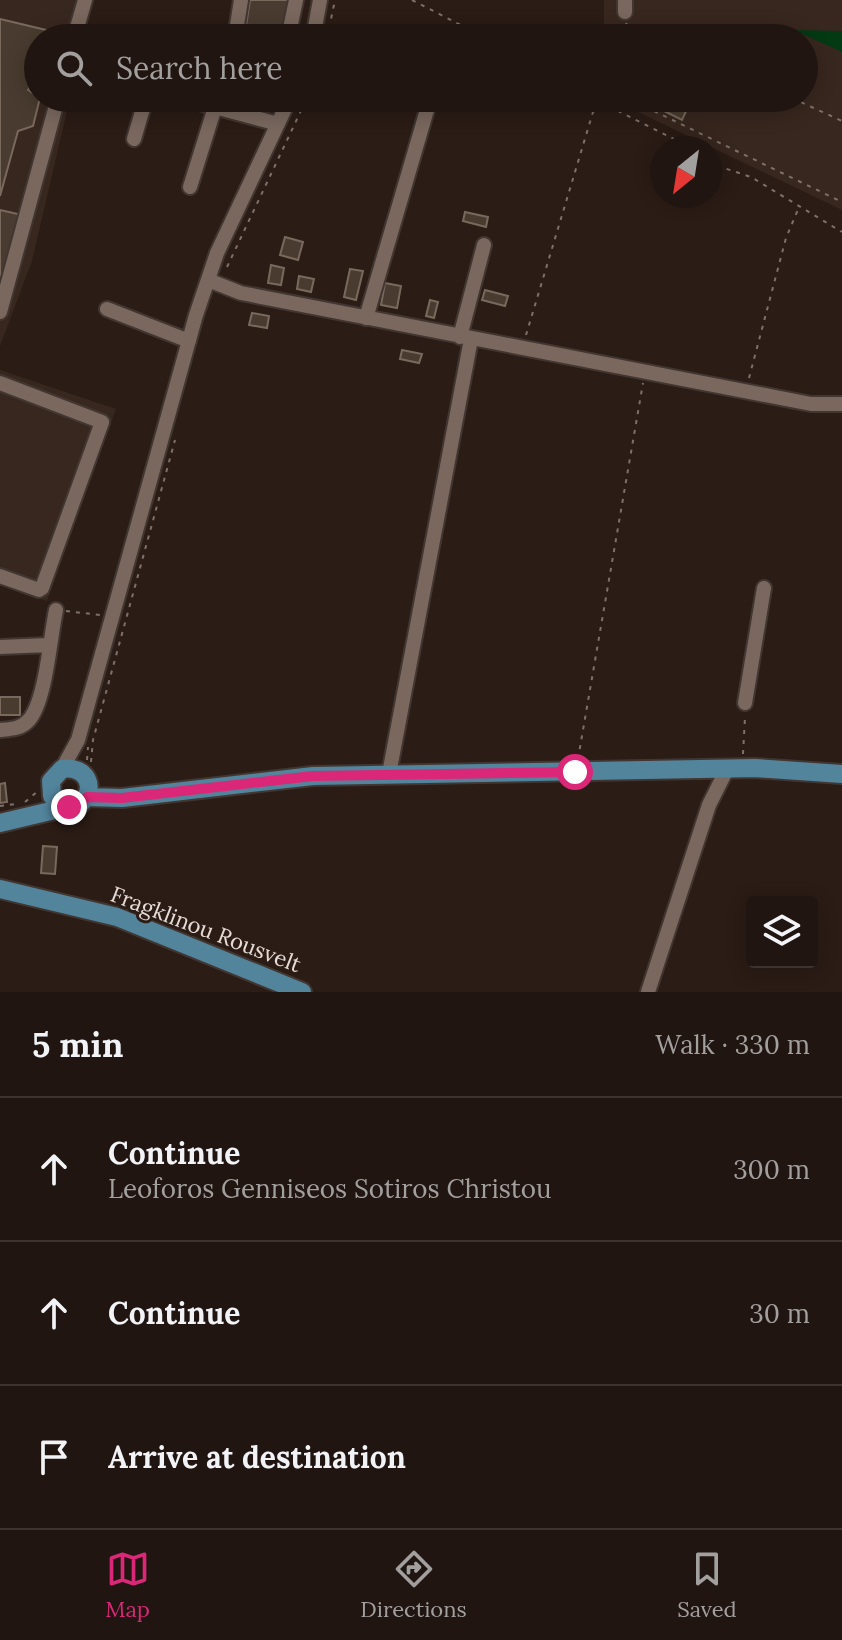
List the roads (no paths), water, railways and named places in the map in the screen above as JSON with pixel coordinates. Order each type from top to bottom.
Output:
[{"type":"main road","points":[[0,814],[24,809],[50,791],[54,776],[82,778],[115,798],[313,776],[735,769],[842,774]]},
{"type":"main road","points":[[0,823],[64,806],[75,807],[82,778]]},
{"type":"main road","points":[[50,791],[64,806]]},
{"type":"main road","name":"Fragklinou Rousvelt","points":[[0,889],[117,917],[302,992]]},
{"type":"street","points":[[78,24],[85,0]]},
{"type":"street","points":[[237,24],[241,0]]},
{"type":"street","points":[[291,24],[296,0]]},
{"type":"street","points":[[316,24],[320,0]]},
{"type":"street","points":[[0,312],[54,112]]},
{"type":"street","points":[[134,139],[142,112]]},
{"type":"street","points":[[190,187],[213,112]]},
{"type":"street","points":[[234,112],[278,124]]},
{"type":"street","points":[[82,778],[78,740],[189,341],[217,253],[284,112]]},
{"type":"street","points":[[366,318],[409,180],[415,144],[426,112]]},
{"type":"street","points":[[389,774],[484,245]]},
{"type":"street","points":[[208,280],[241,293],[466,338],[811,404],[842,404]]},
{"type":"street","points":[[107,309],[189,341]]},
{"type":"street","points":[[0,383],[102,420],[42,588],[39,590],[0,576]]},
{"type":"street","points":[[745,703],[764,588]]},
{"type":"street","points":[[0,730],[18,728],[29,721],[38,704],[56,610]]},
{"type":"street","points":[[0,647],[48,645]]},
{"type":"street","points":[[648,992],[709,805],[735,769]]}]
